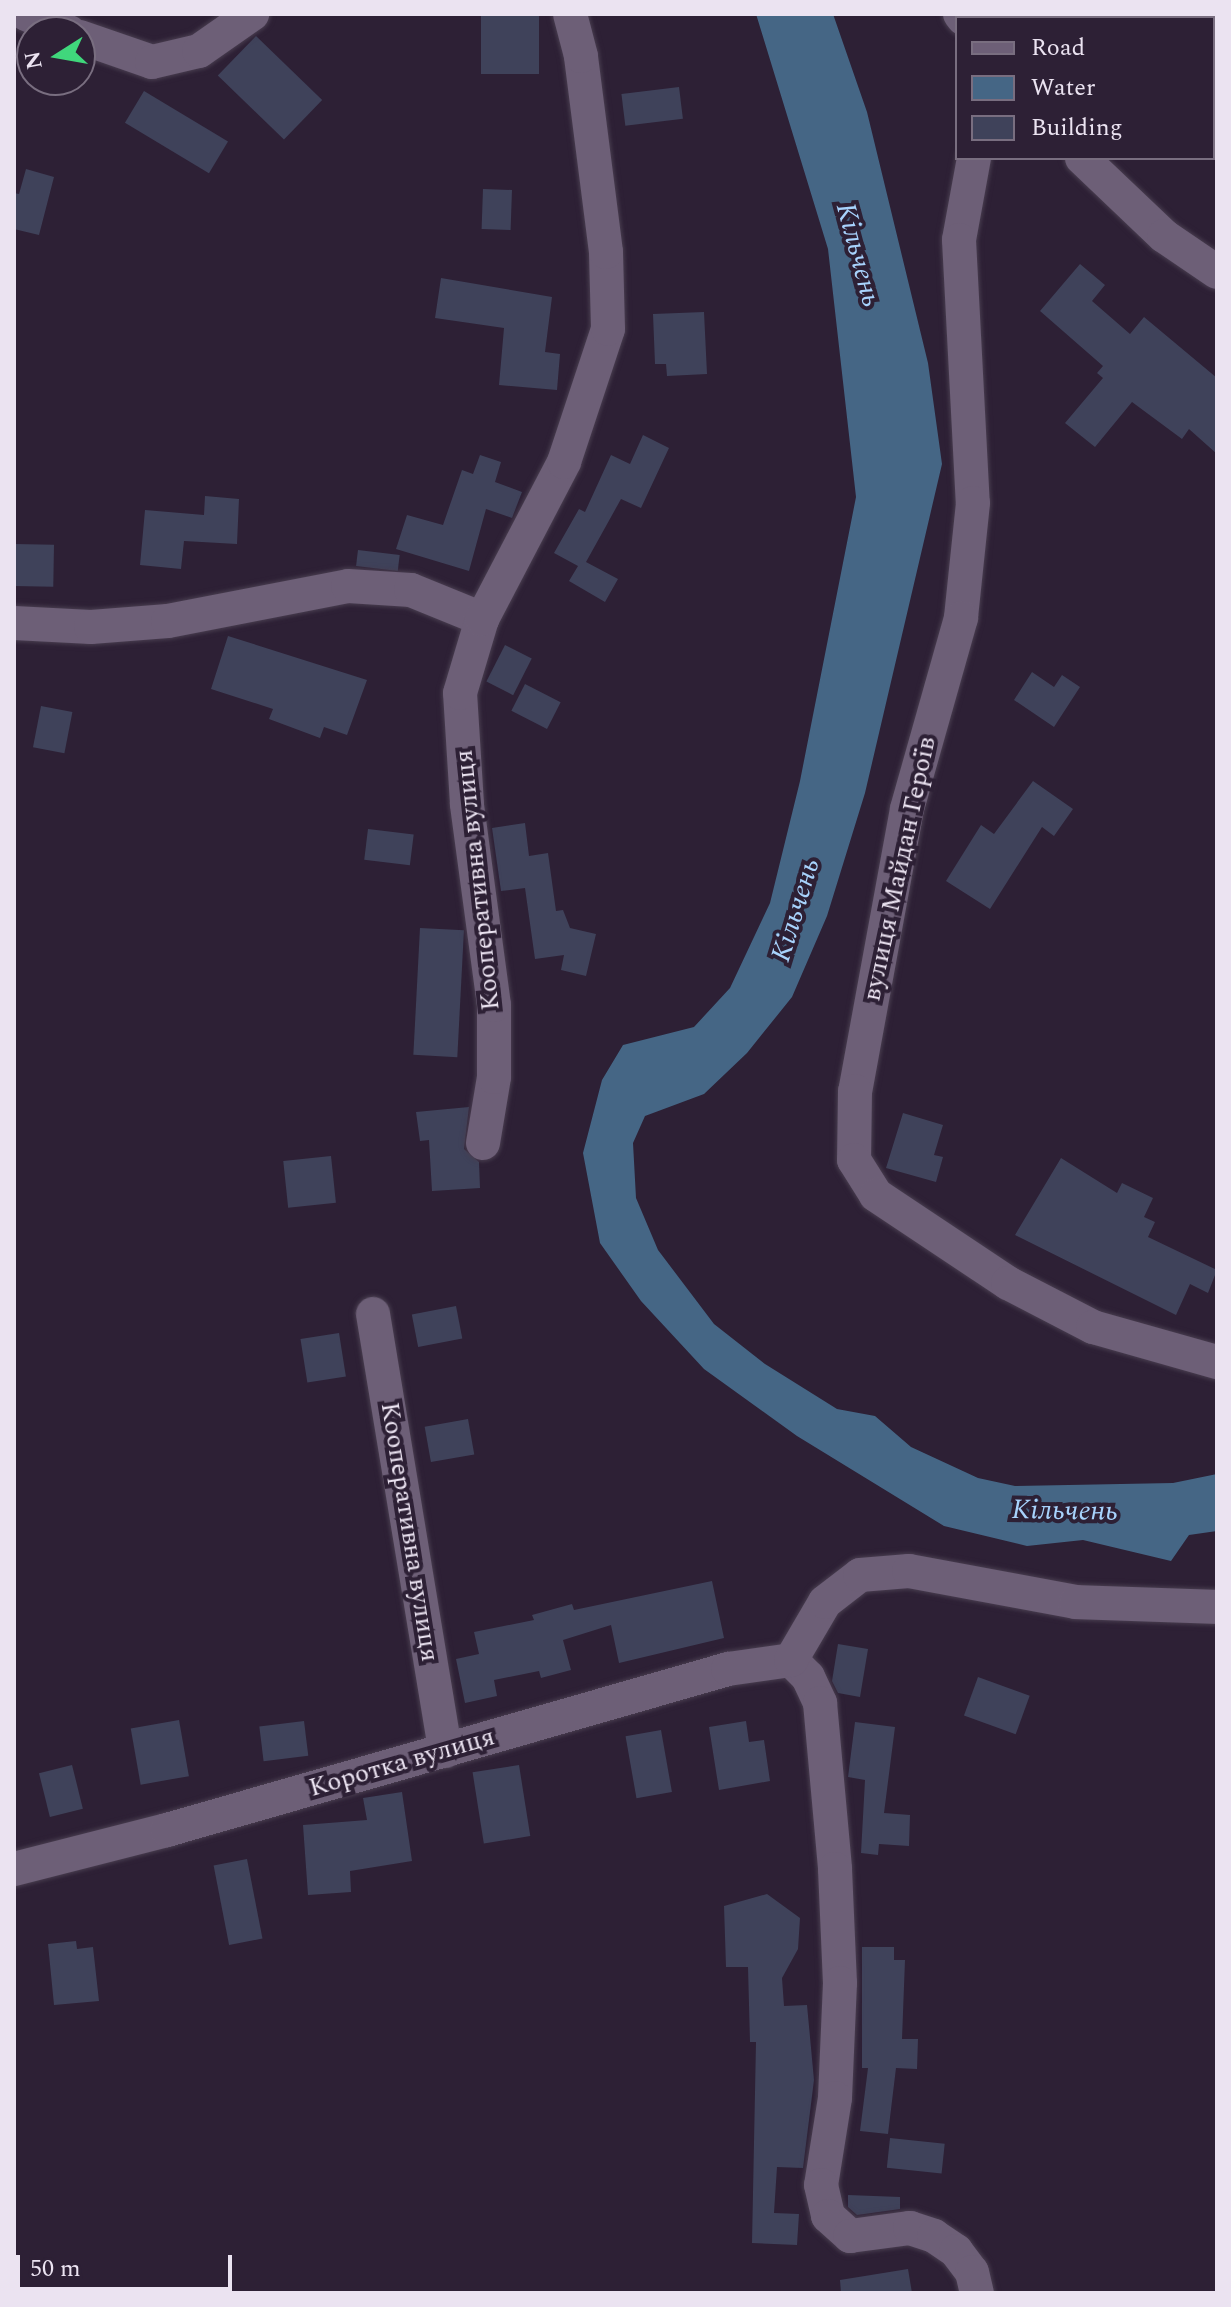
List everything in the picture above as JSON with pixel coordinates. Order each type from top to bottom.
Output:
[{"type":"street","points":[[96,43],[152,62],[199,51],[252,14]]},
{"type":"street","name":"Кооперативна вулиця","points":[[483,1143],[494,1077],[494,1005],[467,804],[460,693],[482,619],[564,462],[608,329],[606,252],[581,56],[570,14]]},
{"type":"street","name":"вулиця Майдан Героїв","points":[[974,160],[959,240],[973,503],[961,618],[907,809],[855,1091],[854,1160],[876,1195],[1008,1283],[1093,1327],[1217,1362]]},
{"type":"street","points":[[1084,160],[1164,236],[1217,272]]},
{"type":"street","points":[[14,623],[91,627],[168,621],[348,586],[411,590],[482,619]]},
{"type":"street","name":"Кооперативна вулиця","points":[[373,1314],[445,1751]]},
{"type":"street","points":[[977,2293],[972,2272],[956,2251],[934,2236],[910,2228],[850,2236],[828,2216],[821,2185],[835,2098],[840,1983],[835,1869],[820,1703],[808,1677],[791,1660],[825,1602],[860,1575],[909,1571],[1076,1602],[1217,1607]]},
{"type":"street","name":"Коротка вулиця","points":[[14,1869],[445,1751],[728,1669],[791,1660]]},
{"type":"water","name":"Кільчень","points":[[756,14],[833,14],[867,112],[928,363],[942,464],[865,793],[827,916],[792,997],[747,1053],[704,1094],[645,1116],[633,1143],[636,1198],[658,1250],[714,1324],[765,1364],[837,1409],[875,1416],[911,1447],[978,1478],[1015,1486],[1173,1483],[1217,1474],[1217,1531],[1189,1535],[1171,1561],[1083,1540],[1027,1546],[944,1526],[797,1436],[704,1369],[641,1301],[600,1243],[583,1153],[602,1080],[623,1045],[694,1027],[730,988],[770,903],[800,781],[856,497],[828,249]]},
{"type":"building","points":[[481,14],[539,14],[539,74],[481,74]]},
{"type":"building","points":[[256,36],[322,100],[284,139],[218,76]]},
{"type":"building","points":[[679,87],[683,119],[625,126],[621,94]]},
{"type":"building","points":[[144,91],[228,141],[209,173],[125,123]]},
{"type":"building","points":[[26,169],[54,177],[39,235],[14,229],[14,193],[19,194]]},
{"type":"building","points":[[483,189],[512,190],[511,230],[482,229]]},
{"type":"building","points":[[1080,264],[1105,285],[1092,301],[1130,334],[1144,317],[1217,378],[1217,454],[1189,429],[1182,439],[1132,402],[1095,447],[1065,423],[1103,378],[1097,373],[1103,366],[1040,311]]},
{"type":"building","points":[[441,278],[552,297],[545,352],[560,354],[557,390],[499,385],[504,328],[435,318]]},
{"type":"building","points":[[704,312],[707,374],[667,376],[666,364],[655,364],[653,314]]},
{"type":"building","points":[[643,435],[669,448],[641,508],[621,499],[586,562],[618,579],[605,602],[569,581],[578,566],[554,553],[579,509],[585,512],[611,455],[630,464]]},
{"type":"building","points":[[480,455],[501,462],[495,482],[522,492],[512,518],[486,509],[469,571],[396,549],[407,515],[443,525],[462,470],[473,474]]},
{"type":"building","points":[[205,496],[239,499],[237,544],[184,541],[181,569],[140,565],[145,510],[204,515]]},
{"type":"building","points":[[14,544],[54,545],[53,587],[14,586]]},
{"type":"building","points":[[358,550],[400,555],[398,571],[356,566]]},
{"type":"building","points":[[228,636],[367,680],[347,735],[324,727],[320,738],[269,719],[273,709],[211,689]]},
{"type":"building","points":[[505,645],[532,659],[513,695],[486,682]]},
{"type":"building","points":[[1032,672],[1054,687],[1062,675],[1080,687],[1054,727],[1014,700]]},
{"type":"building","points":[[525,684],[561,702],[547,729],[511,711]]},
{"type":"building","points":[[41,706],[72,712],[64,753],[33,747]]},
{"type":"building","points":[[1033,781],[1073,809],[1054,836],[1042,827],[990,909],[946,881],[981,825],[994,834]]},
{"type":"building","points":[[525,823],[529,856],[548,853],[556,911],[563,910],[570,928],[596,934],[586,976],[561,970],[564,955],[535,959],[525,888],[501,891],[492,828]]},
{"type":"building","points":[[368,829],[414,835],[410,865],[364,860]]},
{"type":"building","points":[[420,928],[464,930],[457,1057],[413,1055]]},
{"type":"building","points":[[469,1107],[464,1149],[479,1162],[480,1188],[432,1191],[429,1140],[420,1141],[416,1112]]},
{"type":"building","points":[[903,1113],[943,1125],[934,1155],[943,1157],[936,1182],[886,1168]]},
{"type":"building","points":[[331,1156],[336,1203],[288,1208],[283,1161]]},
{"type":"building","points":[[1061,1158],[1117,1193],[1122,1183],[1153,1198],[1144,1217],[1155,1222],[1148,1237],[1217,1270],[1208,1293],[1190,1284],[1176,1315],[1015,1235]]},
{"type":"building","points":[[456,1306],[462,1338],[418,1347],[412,1315]]},
{"type":"building","points":[[339,1333],[346,1376],[307,1383],[300,1339]]},
{"type":"building","points":[[468,1419],[474,1454],[431,1462],[425,1427]]},
{"type":"building","points":[[712,1581],[724,1638],[619,1663],[611,1625],[563,1640],[571,1670],[541,1678],[539,1671],[494,1680],[497,1696],[465,1703],[456,1659],[479,1654],[474,1632],[534,1620],[532,1615],[572,1604],[574,1610]]},
{"type":"building","points":[[838,1644],[868,1649],[860,1697],[838,1693],[832,1681]]},
{"type":"building","points":[[978,1677],[1030,1696],[1016,1734],[964,1716]]},
{"type":"building","points":[[179,1720],[189,1776],[141,1785],[131,1729]]},
{"type":"building","points":[[304,1721],[308,1756],[264,1761],[259,1726]]},
{"type":"building","points":[[746,1721],[749,1742],[764,1740],[770,1781],[719,1790],[709,1727]]},
{"type":"building","points":[[855,1722],[895,1727],[884,1813],[910,1815],[909,1846],[879,1844],[878,1855],[861,1853],[865,1780],[848,1777]]},
{"type":"building","points":[[661,1730],[672,1792],[636,1798],[626,1736]]},
{"type":"building","points":[[72,1765],[83,1809],[50,1817],[39,1773]]},
{"type":"building","points":[[519,1765],[530,1836],[484,1843],[473,1772]]},
{"type":"building","points":[[402,1792],[412,1861],[350,1871],[351,1892],[308,1895],[303,1825],[367,1820],[363,1798]]},
{"type":"building","points":[[247,1859],[262,1939],[229,1945],[214,1865]]},
{"type":"building","points":[[767,1894],[800,1918],[798,1949],[782,1978],[784,2006],[807,2005],[814,2080],[803,2168],[777,2167],[774,2213],[799,2214],[797,2245],[752,2243],[756,2042],[750,2042],[748,1967],[726,1967],[724,1906]]},
{"type":"building","points":[[76,1941],[77,1949],[93,1947],[99,2001],[54,2005],[48,1944]]},
{"type":"building","points":[[862,1947],[894,1947],[894,1960],[905,1960],[902,2039],[918,2039],[917,2069],[896,2068],[888,2134],[860,2131],[868,2068],[862,2068]]},
{"type":"building","points":[[890,2138],[945,2144],[942,2174],[887,2168]]},
{"type":"building","points":[[848,2195],[900,2197],[900,2209],[857,2215],[848,2207]]},
{"type":"building","points":[[908,2269],[912,2293],[841,2293],[840,2280]]}]
